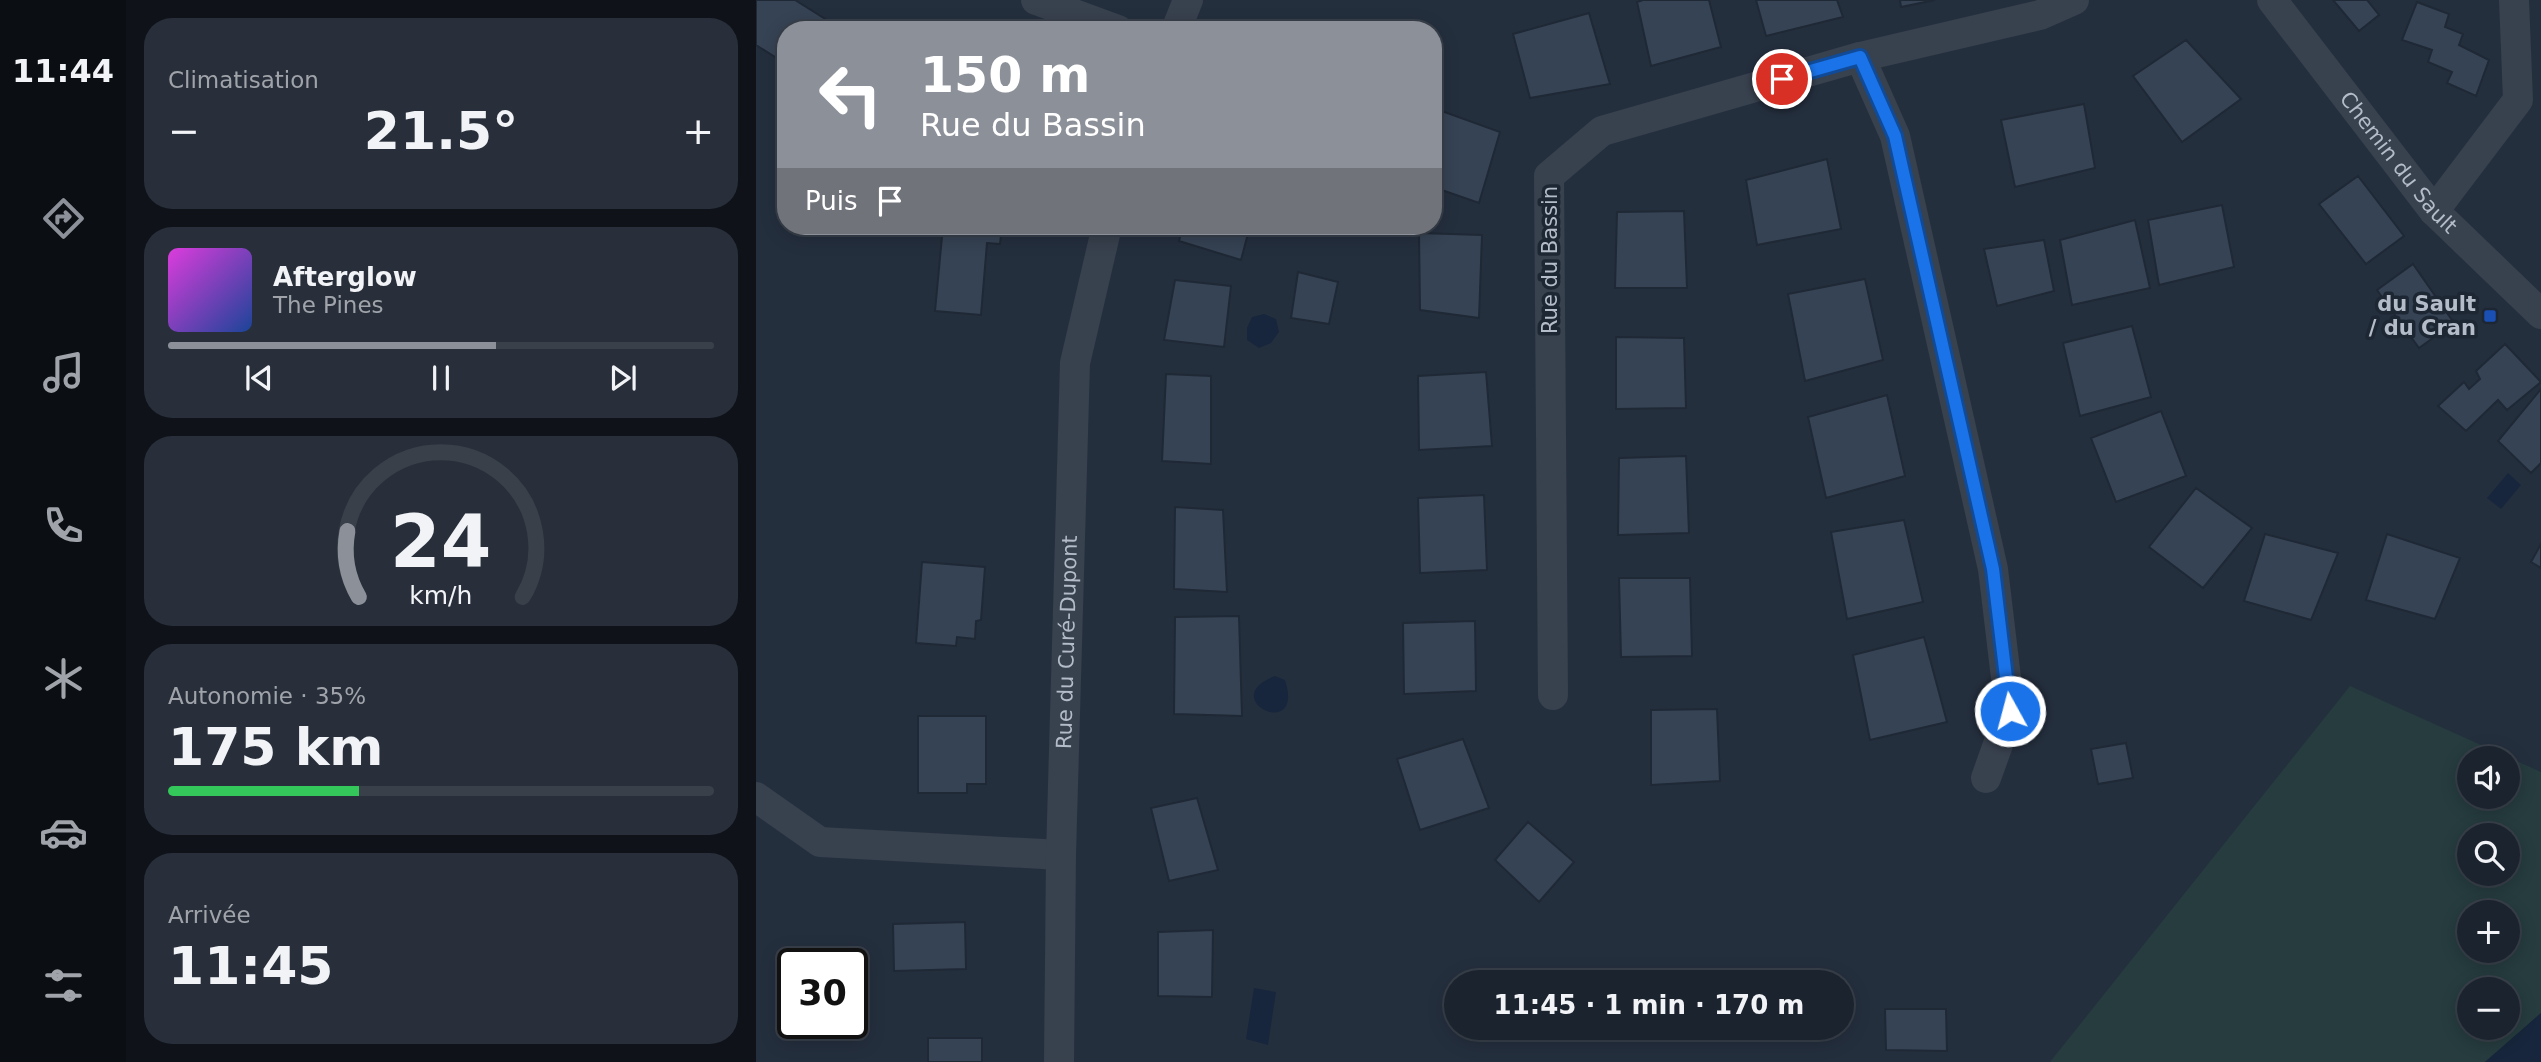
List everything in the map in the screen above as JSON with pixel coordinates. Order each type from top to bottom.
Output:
[{"type":"street","points":[[1036,0],[1093,21]]},
{"type":"street","points":[[1180,21],[1188,0]]},
{"type":"street","name":"Rue du Bassin","points":[[1553,695],[1549,176],[1602,131],[1860,57],[2040,15],[2074,0]]},
{"type":"street","name":"Chemin du Sault","points":[[2272,0],[2434,211],[2541,314]]},
{"type":"street","points":[[2434,211],[2518,100],[2514,0]]},
{"type":"street","points":[[1860,57],[1895,136],[1993,569],[2010,711],[1986,778]]},
{"type":"street","name":"Rue du Curé-Dupont","points":[[1059,1062],[1061,855],[1075,363],[1105,235]]},
{"type":"street","points":[[756,797],[820,842],[1061,855]]},
{"type":"green space","points":[[2350,686],[2483,746],[2457,746],[2457,809],[2520,809],[2520,763],[2541,772],[2541,1013],[2520,1031],[2520,977],[2457,977],[2457,1040],[2510,1040],[2485,1062],[2050,1062]]},
{"type":"water","points":[[1264,314],[1276,319],[1279,332],[1271,343],[1259,348],[1247,340],[1247,328],[1252,317]]},
{"type":"water","points":[[2508,473],[2521,485],[2501,509],[2487,498]]},
{"type":"water","points":[[1275,676],[1285,680],[1288,699],[1284,709],[1275,712],[1265,710],[1257,704],[1254,695],[1259,685]]},
{"type":"water","points":[[1254,988],[1276,992],[1268,1045],[1246,1039]]},
{"type":"water","points":[[2541,1013],[2541,1062],[2485,1062],[2510,1040],[2520,1040],[2520,1031]]},
{"type":"building","points":[[756,0],[795,0],[828,21],[777,21],[777,58],[756,45]]},
{"type":"building","points":[[1709,0],[1721,47],[1651,66],[1637,2]]},
{"type":"building","points":[[1756,0],[1837,0],[1843,17],[1766,36]]},
{"type":"building","points":[[1900,0],[1935,0],[1901,7]]},
{"type":"building","points":[[2333,0],[2367,0],[2379,15],[2359,31]]},
{"type":"building","points":[[2417,2],[2449,14],[2445,27],[2463,34],[2459,45],[2489,60],[2476,96],[2447,83],[2452,72],[2428,62],[2432,50],[2402,40]]},
{"type":"building","points":[[1589,13],[1610,84],[1530,98],[1513,34]]},
{"type":"building","points":[[2186,40],[2241,99],[2182,142],[2133,76]]},
{"type":"building","points":[[2084,104],[2095,168],[2015,187],[2001,120]]},
{"type":"building","points":[[1442,111],[1500,132],[1479,203],[1442,190]]},
{"type":"building","points":[[1827,159],[1841,229],[1757,245],[1746,180]]},
{"type":"building","points":[[2358,176],[2404,236],[2366,264],[2319,204]]},
{"type":"building","points":[[2222,205],[2234,267],[2159,285],[2148,220]]},
{"type":"building","points":[[1684,211],[1687,288],[1615,288],[1617,212]]},
{"type":"building","points":[[2135,220],[2150,288],[2072,305],[2060,240]]},
{"type":"building","points":[[942,235],[1001,235],[1000,244],[987,243],[981,315],[935,311]]},
{"type":"building","points":[[1181,235],[1248,235],[1241,260],[1179,241]]},
{"type":"building","points":[[1419,235],[1482,235],[1479,318],[1420,310]]},
{"type":"building","points":[[2044,240],[2054,291],[1997,306],[1984,249]]},
{"type":"building","points":[[2413,264],[2454,323],[2419,348],[2377,290]]},
{"type":"building","points":[[1298,272],[1338,282],[1329,324],[1291,318]]},
{"type":"building","points":[[1865,279],[1883,360],[1805,381],[1788,294]]},
{"type":"building","points":[[1175,280],[1231,286],[1224,347],[1164,340]]},
{"type":"building","points":[[2132,326],[2151,397],[2080,416],[2063,343]]},
{"type":"building","points":[[1616,337],[1684,338],[1686,408],[1616,409]]},
{"type":"building","points":[[2505,344],[2541,382],[2507,410],[2498,400],[2466,431],[2438,406],[2464,382],[2469,389],[2480,379],[2476,371]]},
{"type":"building","points":[[1486,372],[1492,446],[1419,450],[1418,376]]},
{"type":"building","points":[[1166,374],[1211,376],[1211,464],[1162,461]]},
{"type":"building","points":[[2541,389],[2541,463],[2531,473],[2498,441]]},
{"type":"building","points":[[1887,395],[1905,476],[1826,498],[1808,417]]},
{"type":"building","points":[[2161,411],[2186,476],[2116,502],[2091,438]]},
{"type":"building","points":[[1686,456],[1689,533],[1618,535],[1619,458]]},
{"type":"building","points":[[2196,488],[2252,528],[2203,588],[2149,547]]},
{"type":"building","points":[[1484,495],[1487,570],[1420,573],[1418,498]]},
{"type":"building","points":[[1175,507],[1223,510],[1227,592],[1174,589]]},
{"type":"building","points":[[1904,520],[1923,602],[1847,619],[1831,532]]},
{"type":"building","points":[[2265,534],[2338,553],[2311,620],[2244,601]]},
{"type":"building","points":[[2387,534],[2460,558],[2435,619],[2366,600]]},
{"type":"building","points":[[2541,544],[2541,568],[2531,562]]},
{"type":"building","points":[[922,562],[985,567],[981,620],[976,621],[975,639],[957,637],[956,646],[916,643]]},
{"type":"building","points":[[1619,578],[1690,578],[1692,656],[1621,657]]},
{"type":"building","points":[[1239,616],[1242,716],[1174,714],[1175,617]]},
{"type":"building","points":[[1475,621],[1476,691],[1404,694],[1403,623]]},
{"type":"building","points":[[1924,637],[1947,722],[1870,740],[1853,655]]},
{"type":"building","points":[[1717,709],[1720,781],[1651,785],[1651,710]]},
{"type":"building","points":[[918,716],[986,716],[986,784],[967,784],[967,793],[918,793]]},
{"type":"building","points":[[1463,739],[1489,808],[1420,830],[1397,759]]},
{"type":"building","points":[[2126,743],[2133,778],[2098,784],[2091,749]]},
{"type":"building","points":[[1197,798],[1218,870],[1169,881],[1151,808]]},
{"type":"building","points":[[1528,822],[1574,862],[1539,902],[1495,860]]},
{"type":"building","points":[[965,922],[966,969],[894,971],[893,924]]},
{"type":"building","points":[[1213,930],[1212,997],[1158,996],[1158,932]]},
{"type":"building","points":[[1885,1009],[1946,1009],[1947,1051],[1886,1050]]},
{"type":"building","points":[[928,1038],[982,1038],[982,1062],[928,1062]]},
{"type":"place","name":"du Sault / du Cran","points":[[2490,316]]},
{"type":"route","points":[[1782,79],[1860,57],[1895,136],[1993,569],[2010,711]]}]
